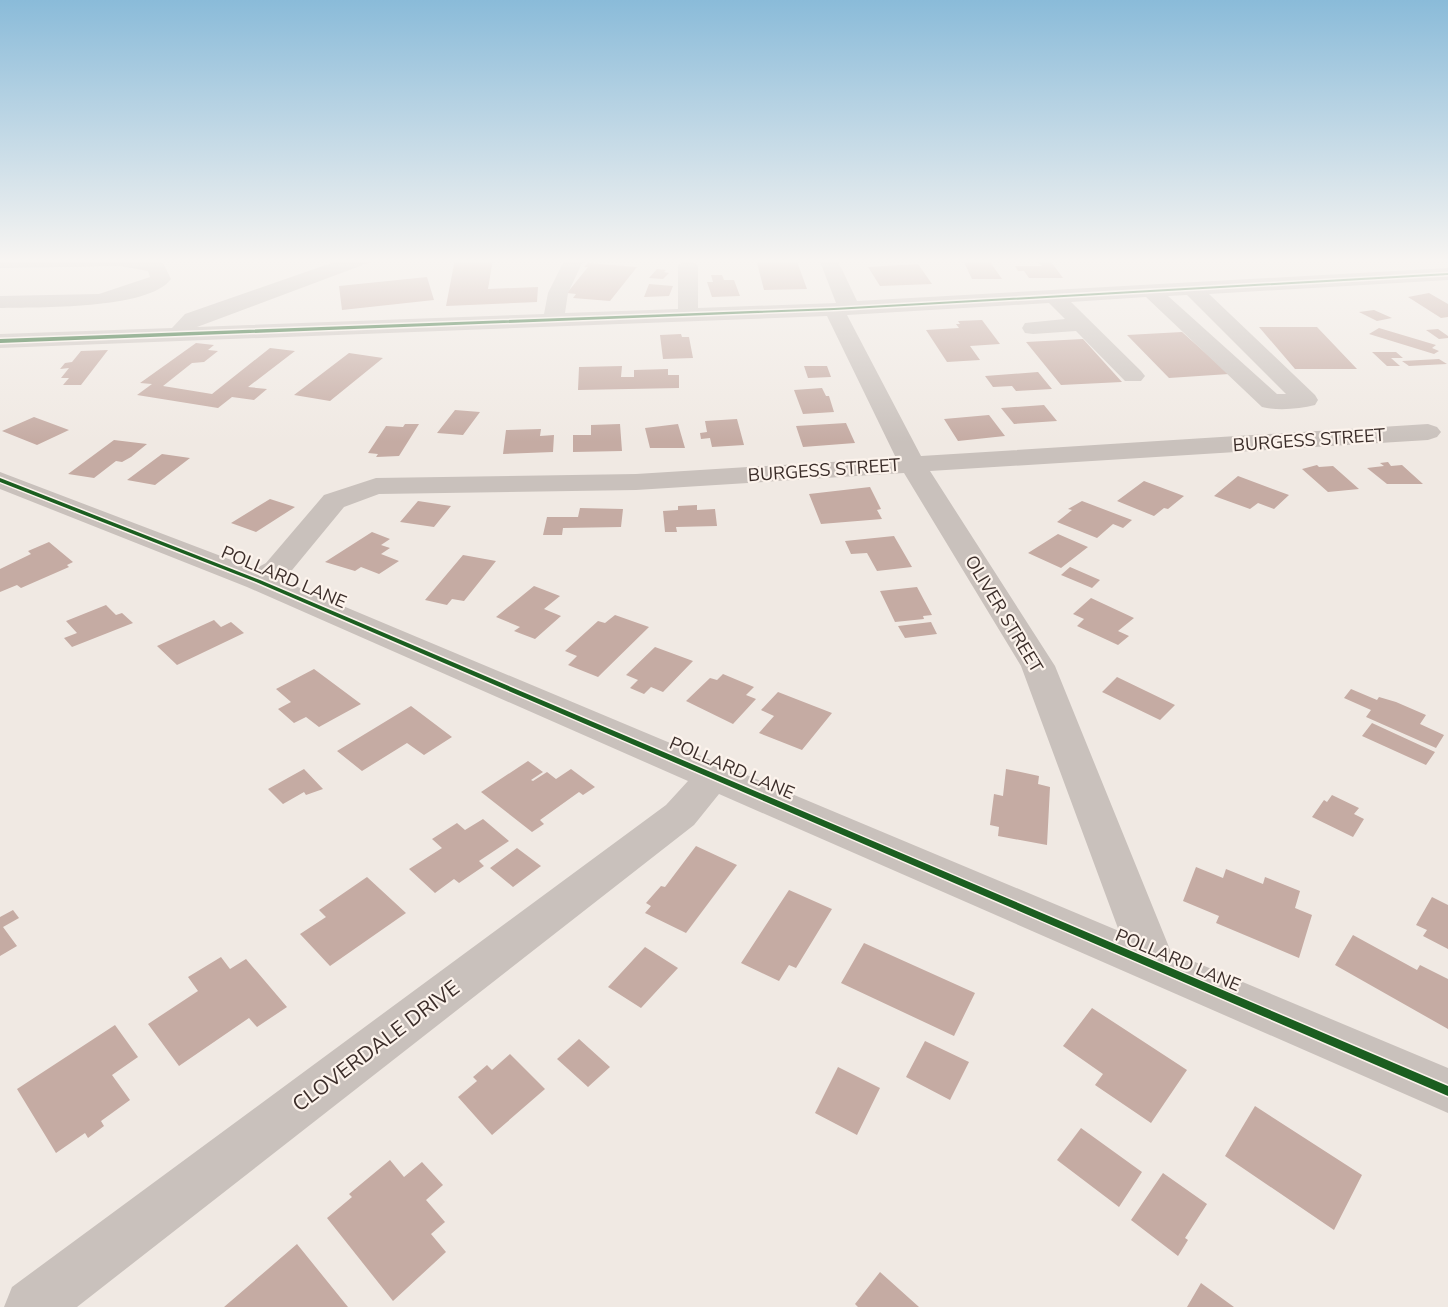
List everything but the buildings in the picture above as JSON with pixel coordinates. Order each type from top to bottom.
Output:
[{"type":"street","points":[[176,334],[192,320]]},
{"type":"street","points":[[322,320],[322,328]]},
{"type":"street","points":[[0,340],[553,320]]},
{"type":"street","name":"OLIVER STREET","points":[[847,320],[912,464],[1038,666],[1155,967]]},
{"type":"street","points":[[1079,320],[1133,376]]},
{"type":"street","points":[[1182,320],[1271,402],[1306,400],[1224,320]]},
{"type":"street","points":[[1033,328],[1083,324]]},
{"type":"street","name":"BURGESS STREET","points":[[258,581],[277,569],[334,501],[376,486],[636,482],[1428,432]]},
{"type":"street","name":"POLLARD LANE","points":[[0,480],[258,581],[1448,1091]]},
{"type":"street","name":"CLOVERDALE DRIVE","points":[[32,1307],[680,816],[713,776]]},
{"type":"cycle path","points":[[0,341],[547,320]]},
{"type":"cycle path","points":[[0,480],[258,581],[1448,1091]]}]
